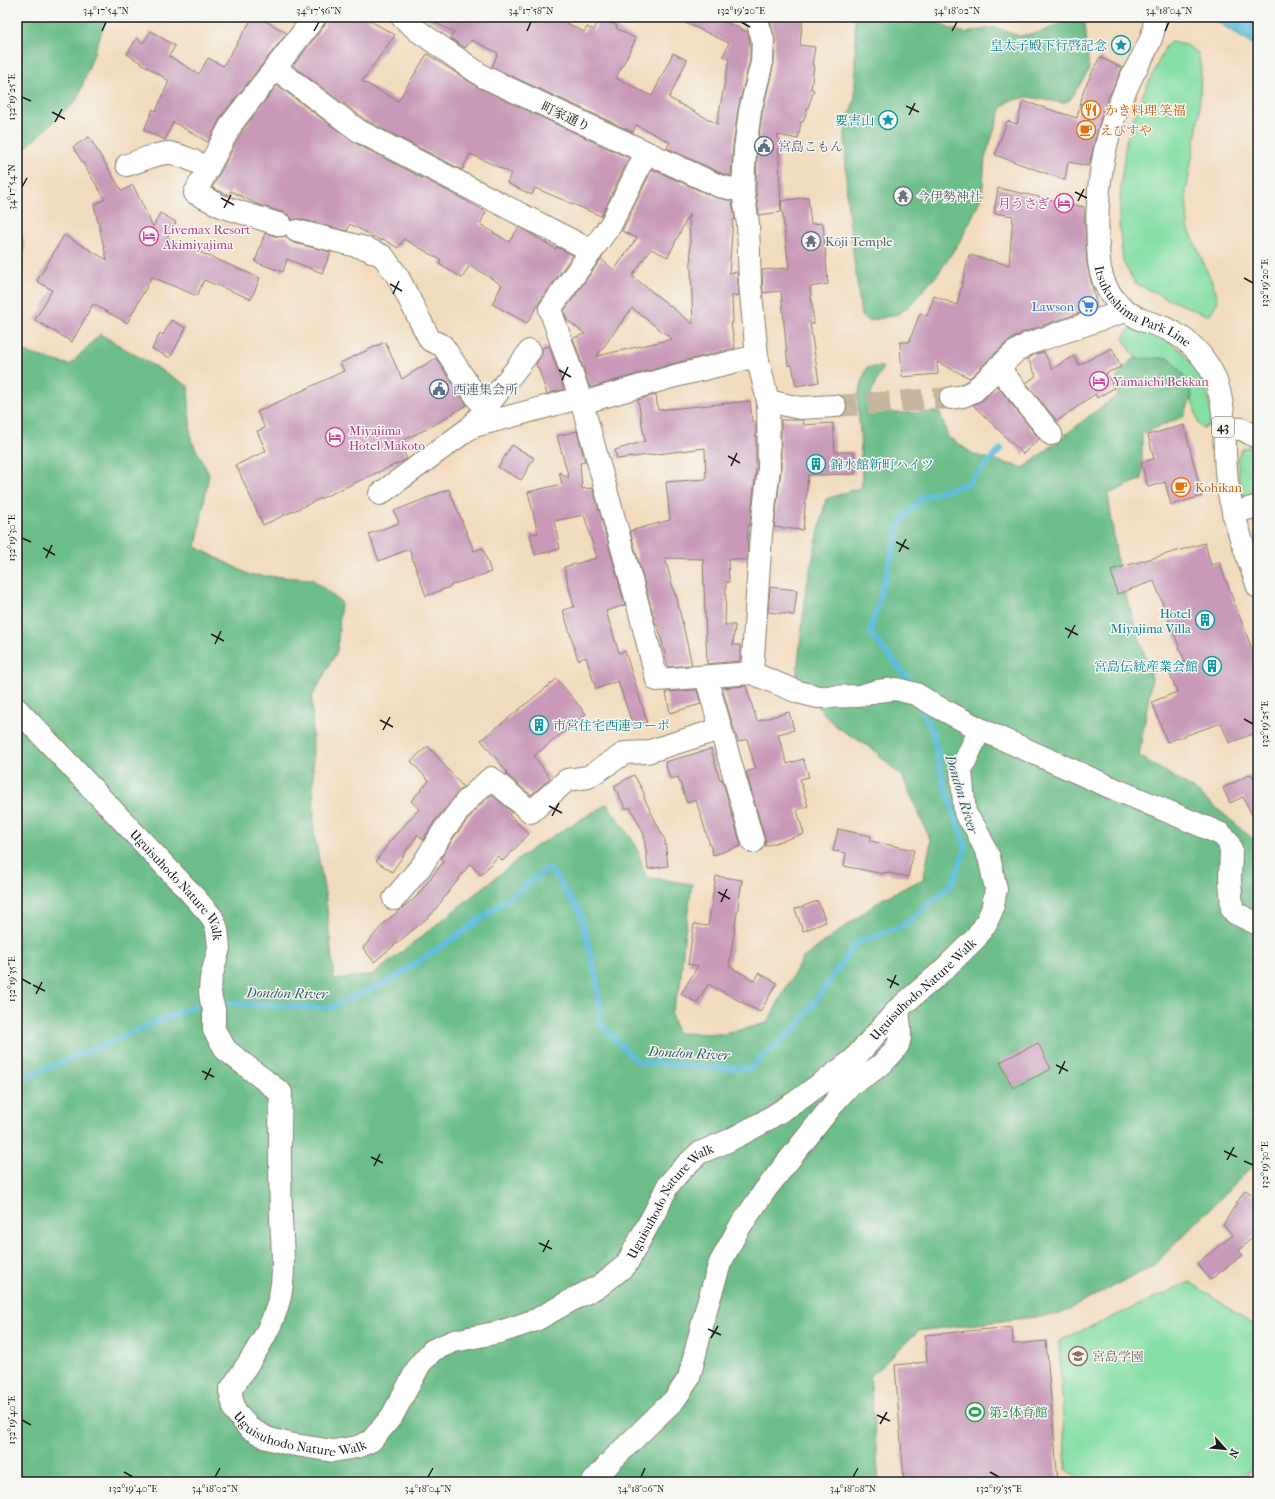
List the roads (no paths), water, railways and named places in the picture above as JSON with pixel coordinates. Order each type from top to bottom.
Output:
[{"type":"street","points":[[315,17],[232,123],[195,193],[222,206],[289,228],[365,248],[383,256],[398,277],[430,340],[443,346],[485,410]]},
{"type":"street","name":"町家通り","points":[[402,17],[418,31],[484,77],[719,186],[743,191]]},
{"type":"street","points":[[752,673],[761,534],[769,469],[768,401],[757,356],[750,284],[748,224],[743,191],[745,149],[750,111],[762,62],[763,40],[756,17]]},
{"type":"street","name":"Itsukushima Park Line","points":[[1154,18],[1153,33],[1120,101],[1111,127],[1104,155],[1098,210],[1100,264],[1104,282],[1112,298],[1125,311],[1173,332],[1187,341],[1208,365],[1216,380],[1220,395],[1228,487],[1233,513],[1258,587]]},
{"type":"street","points":[[275,68],[359,131],[592,251]]},
{"type":"street","points":[[127,165],[168,153],[188,158],[208,168]]},
{"type":"street","points":[[646,153],[611,224],[550,309],[557,326],[581,401],[639,609],[657,680],[752,673],[798,692],[818,697],[858,696],[877,691],[896,689],[916,694],[980,729],[1220,834],[1228,841],[1231,850],[1230,878],[1232,908],[1235,913],[1258,924]]},
{"type":"street","points":[[951,398],[963,396],[974,391],[1015,352],[1028,344],[1125,311]]},
{"type":"street","points":[[380,494],[471,427],[530,350]]},
{"type":"street","points":[[471,427],[581,401],[757,356]]},
{"type":"street","points":[[998,367],[1051,434]]},
{"type":"street","points":[[768,401],[800,408],[835,406]]},
{"type":"street","points":[[1224,428],[1242,430],[1258,438]]},
{"type":"street","points":[[1233,513],[1258,506]]},
{"type":"street","points":[[706,677],[753,842]]},
{"type":"street","name":"Uguisuhodo Nature Walk","points":[[17,708],[212,917],[217,929],[219,941],[219,948],[211,978],[214,1030],[226,1050],[281,1093],[279,1143],[283,1259],[279,1299],[274,1316],[262,1339],[230,1391],[235,1411],[249,1428],[267,1438],[289,1444],[333,1451],[357,1447],[371,1441],[376,1436],[392,1416],[420,1364],[433,1350],[454,1341],[500,1332],[536,1320],[601,1285],[626,1265],[668,1185],[699,1153],[728,1141],[760,1124],[803,1097],[852,1061],[898,1009],[941,972],[976,938],[992,910],[996,890],[989,857],[976,829],[965,813],[961,770],[980,729]]},
{"type":"street","points":[[394,899],[423,864],[444,830],[468,799],[491,778],[531,812],[567,780],[588,777],[625,753],[647,752],[720,729]]},
{"type":"street","points":[[593,1482],[612,1460],[675,1399],[689,1378],[707,1306],[720,1263],[739,1228],[766,1189],[838,1098],[851,1084],[882,1064],[893,1052],[898,1045],[900,1037],[898,1009]]},
{"type":"water","points":[[1210,17],[1258,17],[1258,48]]},
{"type":"waterway","name":"Dondon River","points":[[912,687],[908,678],[870,633],[901,521],[923,497],[967,484],[1001,449]]},
{"type":"waterway","name":"Dondon River","points":[[217,1003],[329,1008],[391,980],[466,930],[549,868],[580,912],[596,976],[602,1026],[638,1062],[749,1069],[796,1028],[856,943],[904,925],[952,884],[966,847],[945,787],[932,731],[920,705]]},
{"type":"waterway","name":"Dondon River","points":[[17,1081],[202,1003],[207,1003]]},
{"type":"tunnel","points":[[835,406],[951,398]]},
{"type":"place","name":"皇太子殿下行啓記念","points":[[1121,45]]},
{"type":"place","name":"かき料理 笑福","points":[[1091,110]]},
{"type":"place","name":"要害山","points":[[888,120]]},
{"type":"place","name":"えびすや","points":[[1086,130]]},
{"type":"place","name":"宮島こもん","points":[[764,146]]},
{"type":"place","name":"今伊勢神社","points":[[903,196]]},
{"type":"place","name":"月うさぎ","points":[[1064,203]]},
{"type":"place","name":"Livemax Resort Akimiyajima","points":[[149,236]]},
{"type":"place","name":"Kōji Temple","points":[[811,241]]},
{"type":"place","name":"Lawson","points":[[1088,306]]},
{"type":"place","name":"Yamaichi Bekkan","points":[[1099,381]]},
{"type":"place","name":"西連集会所","points":[[439,389]]},
{"type":"place","name":"Miyajima Hotel Makoto","points":[[335,437]]},
{"type":"place","name":"錦水館新町ハイツ","points":[[816,464]]},
{"type":"place","name":"Kohikan","points":[[1181,487]]},
{"type":"place","name":"Hotel Miyajima Villa","points":[[1205,620]]},
{"type":"place","name":"宮島伝統産業会館","points":[[1212,666]]},
{"type":"place","name":"市営住宅西連コーポ","points":[[539,725]]},
{"type":"place","name":"宮島学園","points":[[1078,1356]]},
{"type":"place","name":"第2体育館","points":[[975,1412]]}]
